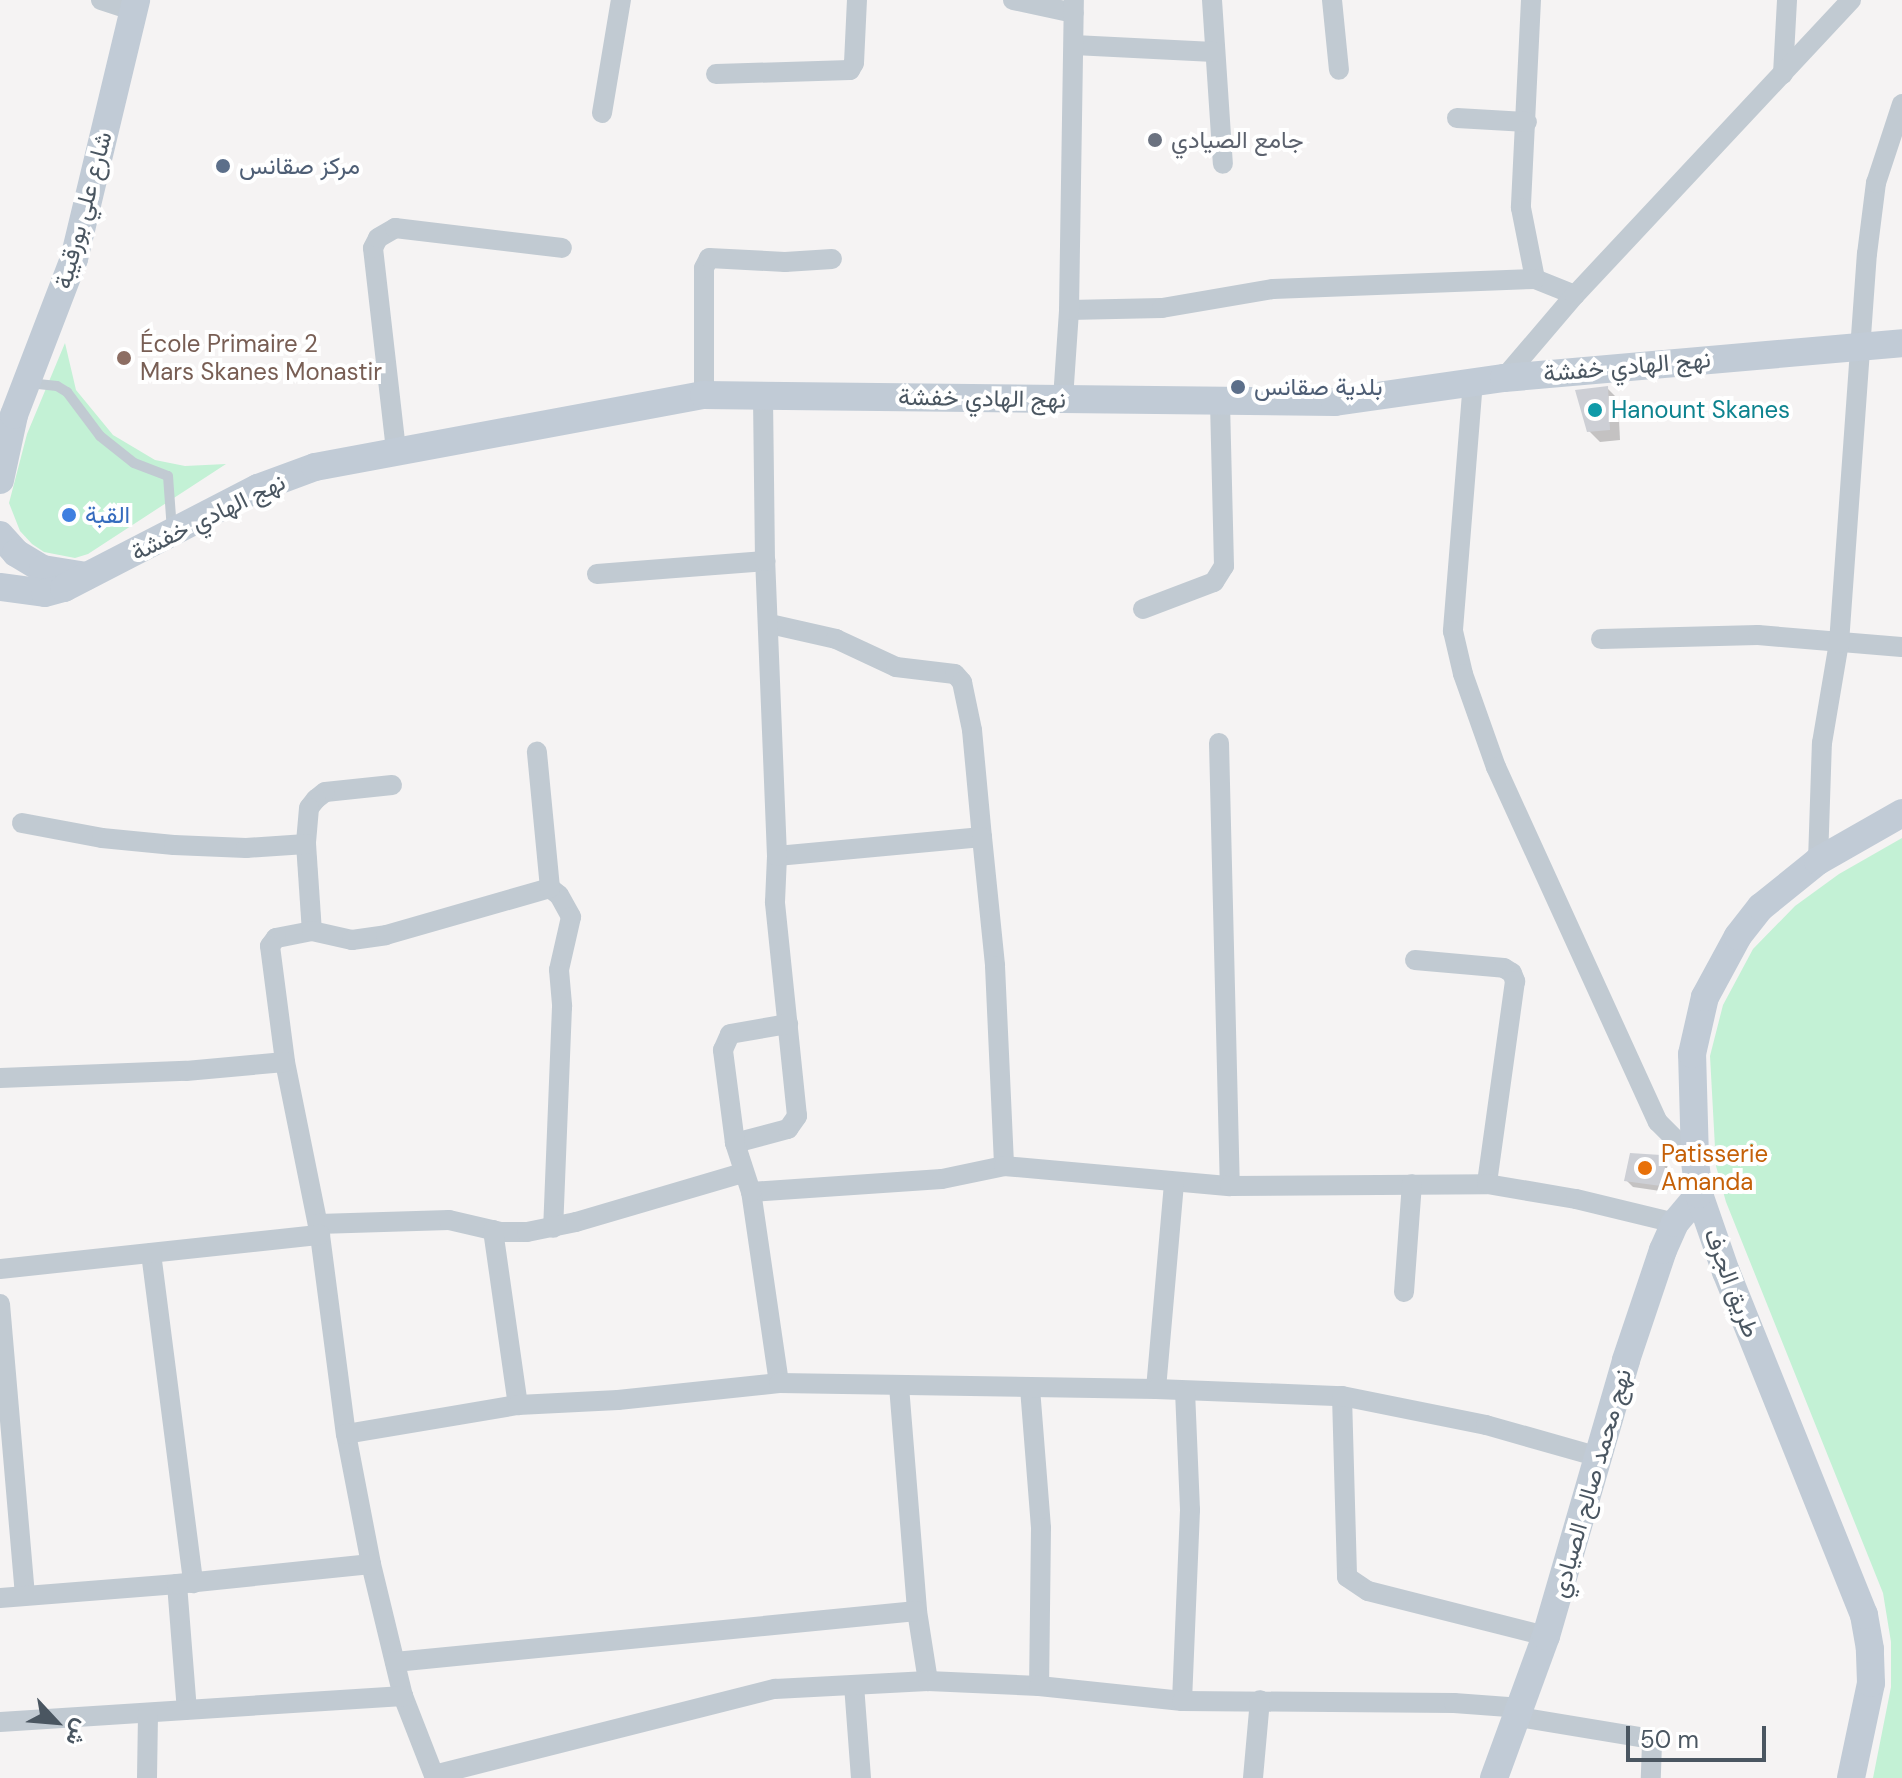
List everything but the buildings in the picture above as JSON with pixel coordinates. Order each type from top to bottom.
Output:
[{"type":"main road","name":"شارع علي بورقيبة","points":[[0,480],[7,426],[74,259],[134,5]]},
{"type":"main road","name":"نهج الهادي خفشة","points":[[0,587],[45,593],[90,577],[258,488],[315,467],[704,395],[1335,402],[1473,381],[1902,343]]},
{"type":"main road","points":[[0,535],[16,553],[43,569],[90,577]]},
{"type":"main road","name":"طريق الجرف","points":[[1851,1778],[1871,1683],[1870,1649],[1864,1615],[1726,1272],[1699,1194],[1692,1054],[1705,997],[1738,936],[1761,907],[1818,861],[1902,813]]},
{"type":"main road","name":"نهج محمد صالح الصيادي","points":[[1494,1778],[1546,1636],[1626,1360],[1675,1223],[1699,1194]]},
{"type":"street","points":[[101,0],[134,5]]},
{"type":"street","points":[[602,113],[621,0]]},
{"type":"street","points":[[716,74],[850,70],[854,63],[857,0]]},
{"type":"street","points":[[1013,0],[1074,7],[1069,310],[1063,399]]},
{"type":"street","points":[[1212,0],[1223,164]]},
{"type":"street","points":[[1332,0],[1339,70]]},
{"type":"street","points":[[1531,0],[1521,208],[1535,279]]},
{"type":"street","points":[[1783,74],[1787,0]]},
{"type":"street","points":[[1504,378],[1575,295],[1851,0]]},
{"type":"street","points":[[1074,45],[1214,52]]},
{"type":"street","points":[[1818,861],[1822,743],[1839,643],[1867,254],[1876,183],[1902,104]]},
{"type":"street","points":[[1457,118],[1527,122]]},
{"type":"street","points":[[396,450],[373,248],[378,238],[395,228],[562,248]]},
{"type":"street","points":[[704,395],[704,268],[709,258],[785,262],[832,259]]},
{"type":"street","points":[[1069,310],[1162,308],[1273,289],[1535,279],[1575,295]]},
{"type":"street","points":[[1473,381],[1453,631],[1463,674],[1496,767],[1658,1122],[1695,1159]]},
{"type":"street","points":[[735,1143],[794,1124],[797,1116],[778,960],[770,624],[765,561],[763,395]]},
{"type":"street","points":[[1143,609],[1214,582],[1224,566],[1220,401]]},
{"type":"street","points":[[597,574],[765,561]]},
{"type":"street","points":[[770,624],[836,639],[896,667],[955,674],[962,682],[972,730],[995,966],[1004,1166]]},
{"type":"street","points":[[1601,639],[1758,635],[1902,647]]},
{"type":"street","points":[[1219,743],[1230,1186]]},
{"type":"street","points":[[537,752],[550,888],[559,895],[571,917],[559,970],[561,1055],[555,1115],[553,1228]]},
{"type":"street","points":[[312,931],[306,844],[309,808],[325,792],[392,785]]},
{"type":"street","points":[[22,823],[102,838],[174,845],[246,848],[306,844]]},
{"type":"street","points":[[777,856],[982,837]]},
{"type":"street","points":[[550,888],[386,935],[352,940],[312,931],[276,938],[270,946],[285,1062],[319,1229],[346,1434],[371,1564],[403,1696],[434,1776],[749,1694],[928,1681],[1039,1686],[1182,1701],[1454,1703],[1646,1738],[1652,1743],[1651,1778]]},
{"type":"street","points":[[1415,960],[1504,968],[1512,973],[1515,981],[1487,1184]]},
{"type":"street","points":[[779,1383],[747,1182],[735,1143],[725,1042],[730,1034],[788,1024]]},
{"type":"street","points":[[0,1078],[186,1071],[285,1062]]},
{"type":"street","points":[[0,1269],[151,1253],[319,1229],[449,1220],[513,1233],[553,1228],[747,1182],[942,1179],[1004,1166],[1230,1186],[1487,1184],[1576,1199],[1675,1223]]},
{"type":"street","points":[[1156,1389],[1174,1183]]},
{"type":"street","points":[[1404,1292],[1412,1184]]},
{"type":"street","points":[[493,1230],[518,1405]]},
{"type":"street","points":[[151,1253],[185,1584],[187,1710]]},
{"type":"street","points":[[0,1304],[25,1595]]},
{"type":"street","points":[[346,1434],[518,1405],[618,1400],[779,1383],[1156,1389],[1342,1396],[1486,1425],[1599,1457]]},
{"type":"street","points":[[899,1386],[917,1611],[928,1681]]},
{"type":"street","points":[[1030,1388],[1041,1528],[1039,1686]]},
{"type":"street","points":[[1182,1701],[1190,1510],[1185,1392]]},
{"type":"street","points":[[1342,1396],[1347,1577],[1368,1591],[1546,1636]]},
{"type":"street","points":[[0,1598],[185,1584],[371,1564]]},
{"type":"street","points":[[395,1662],[917,1611]]},
{"type":"street","points":[[854,1685],[861,1778]]},
{"type":"street","points":[[0,1722],[403,1696]]},
{"type":"street","points":[[1253,1778],[1260,1700]]},
{"type":"street","points":[[147,1778],[148,1713]]},
{"type":"lane","points":[[27,382],[57,386],[67,392],[100,436],[134,463],[168,476],[172,533]]},
{"type":"green space","points":[[65,343],[76,390],[113,435],[155,460],[185,466],[226,464],[88,554],[75,558],[44,552],[32,544],[20,531],[9,503],[27,434]]},
{"type":"green space","points":[[1902,838],[1902,1778],[1873,1778],[1891,1687],[1891,1642],[1883,1593],[1726,1202],[1716,1166],[1710,1056],[1723,1005],[1753,949],[1795,906],[1839,874]]},
{"type":"place","name":"جامع الصيادي","points":[[1155,140]]},
{"type":"place","name":"مركز صقانس","points":[[223,166]]},
{"type":"place","name":"École Primaire 2 Mars Skanes Monastir","points":[[124,358]]},
{"type":"place","name":"بلدية صقانس","points":[[1238,387]]},
{"type":"place","name":"Hanount Skanes","points":[[1595,410]]},
{"type":"place","name":"القبة","points":[[69,515]]},
{"type":"place","name":"Patisserie Amanda","points":[[1645,1168]]}]
